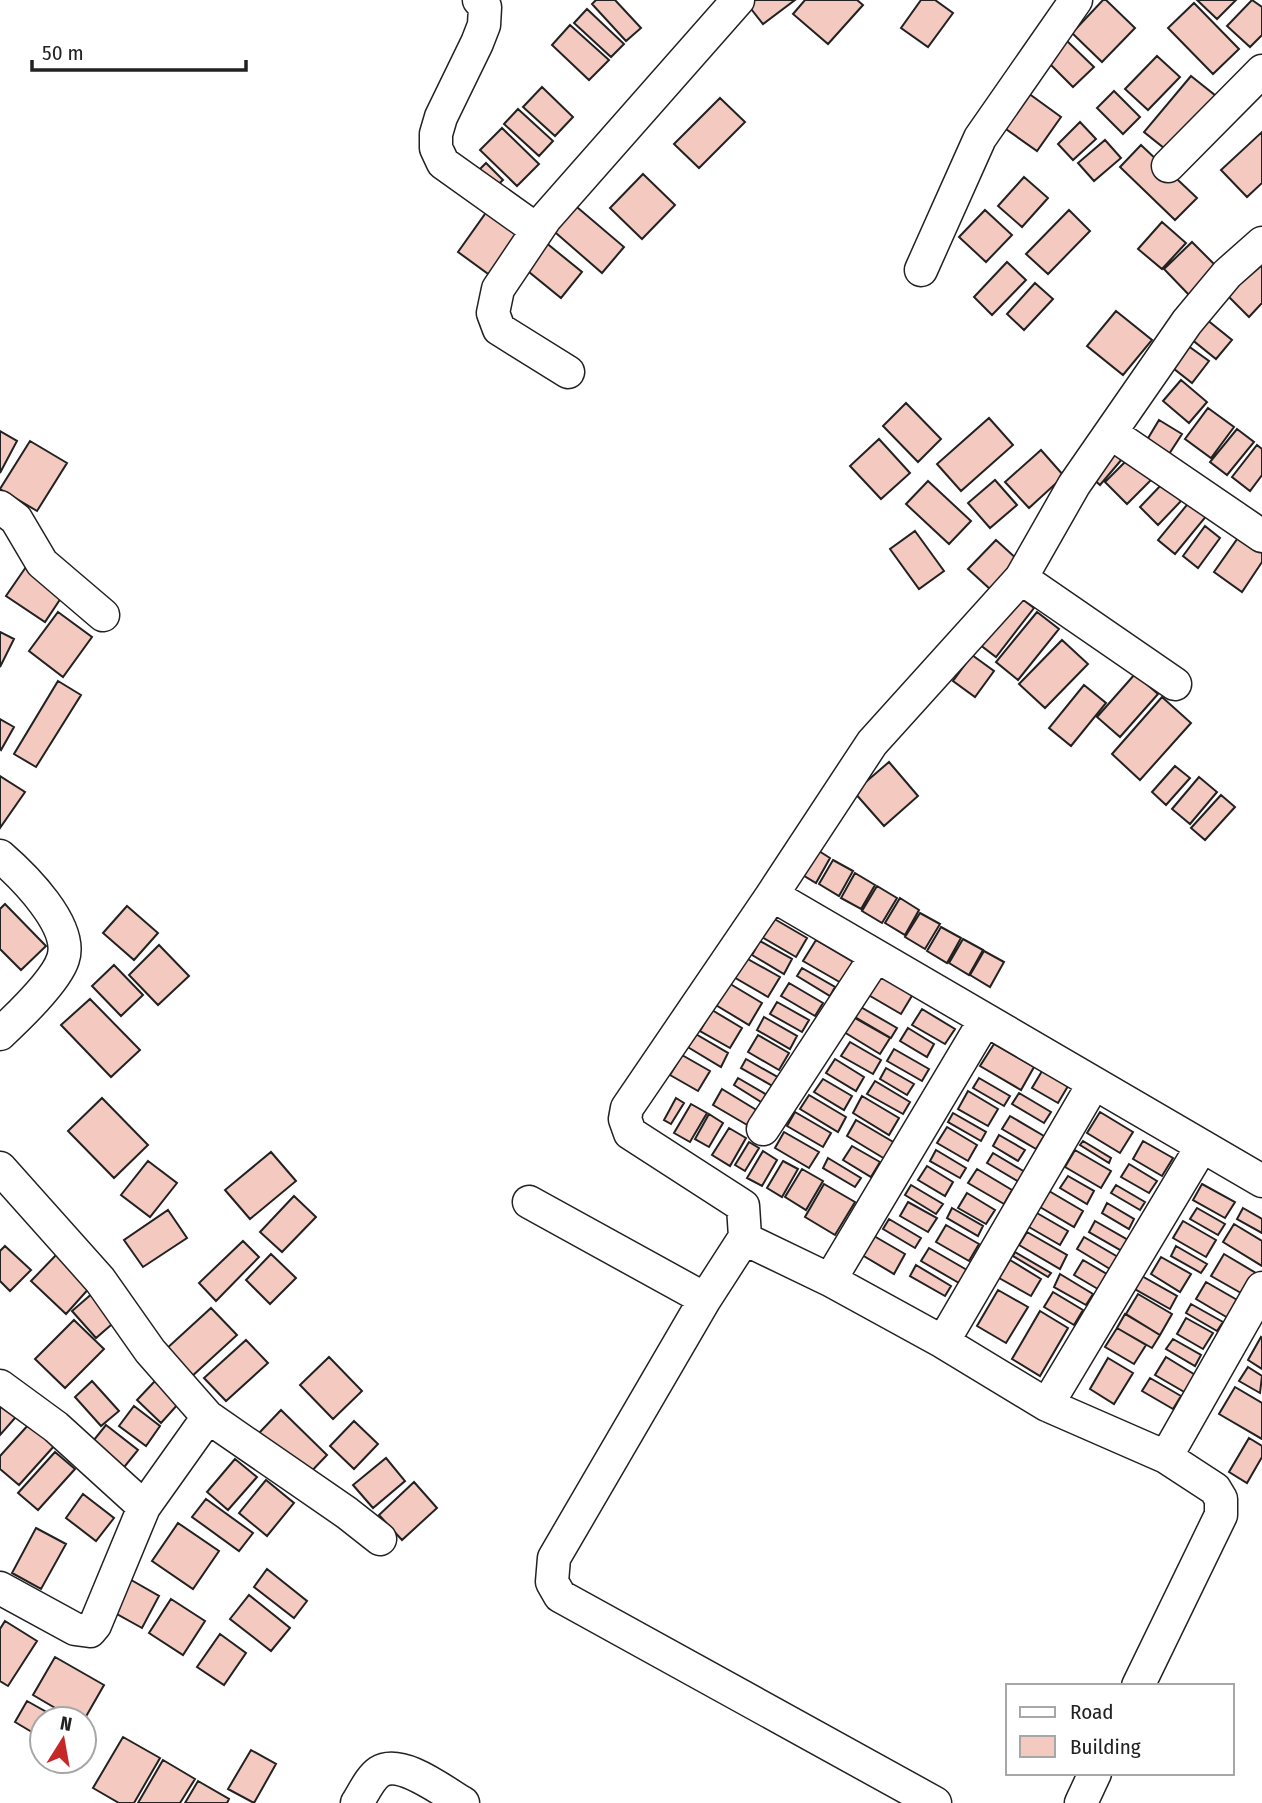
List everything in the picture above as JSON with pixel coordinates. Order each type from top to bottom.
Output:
[{"type":"street","points":[[479,0],[485,7],[484,25],[441,117],[436,134],[436,148],[443,163],[537,230]]},
{"type":"street","points":[[568,372],[499,328],[494,320],[498,289],[537,230],[738,0]]},
{"type":"street","points":[[921,270],[986,128],[1076,0]]},
{"type":"street","points":[[1168,166],[1262,71]]},
{"type":"street","points":[[935,1803],[561,1596],[552,1582],[554,1558],[705,1299],[746,1237],[743,1206],[630,1133],[625,1119],[627,1108],[872,743],[1021,578],[1074,485],[1186,322],[1227,274],[1262,243]]},
{"type":"street","points":[[1111,433],[1262,536]]},
{"type":"street","points":[[0,507],[16,519],[41,563],[103,615]]},
{"type":"street","points":[[1021,578],[1175,684]]},
{"type":"street","points":[[0,856],[34,888],[63,935],[65,950],[60,966],[25,1011],[0,1034]]},
{"type":"street","points":[[772,895],[1262,1181]]},
{"type":"street","points":[[763,1129],[876,956]]},
{"type":"street","points":[[830,1280],[985,1020]]},
{"type":"street","points":[[943,1342],[1094,1083]]},
{"type":"street","points":[[1047,1405],[1202,1146]]},
{"type":"street","points":[[0,1169],[100,1280],[150,1351],[208,1417],[380,1539]]},
{"type":"street","points":[[529,1202],[705,1299]]},
{"type":"street","points":[[746,1237],[943,1342],[1047,1405],[1166,1457],[1215,1489],[1223,1507],[1221,1515],[1139,1684]]},
{"type":"street","points":[[1166,1457],[1262,1288]]},
{"type":"street","points":[[0,1386],[56,1427],[144,1507]]},
{"type":"street","points":[[0,1588],[75,1629],[90,1631],[95,1625],[144,1507],[208,1417]]},
{"type":"street","points":[[357,1803],[377,1774],[396,1768],[411,1772],[463,1803]]},
{"type":"street","points":[[1081,1803],[1094,1775]]},
{"type":"building","points":[[596,0],[615,0],[641,28],[626,41],[592,4]]},
{"type":"building","points":[[755,0],[795,0],[763,24],[748,5]]},
{"type":"building","points":[[805,0],[857,0],[863,5],[828,44],[793,14]]},
{"type":"building","points":[[921,0],[935,0],[953,13],[928,47],[901,28]]},
{"type":"building","points":[[1103,0],[1135,28],[1102,62],[1072,33]]},
{"type":"building","points":[[1197,0],[1236,0],[1217,19]]},
{"type":"building","points":[[1252,0],[1262,7],[1262,35],[1250,47],[1227,26]]},
{"type":"building","points":[[1194,3],[1239,49],[1213,74],[1168,28]]},
{"type":"building","points":[[587,9],[624,44],[611,57],[574,23]]},
{"type":"building","points":[[570,25],[609,60],[589,80],[552,45]]},
{"type":"building","points":[[1066,40],[1094,67],[1073,87],[1046,60]]},
{"type":"building","points":[[1157,56],[1180,77],[1148,110],[1125,89]]},
{"type":"building","points":[[1191,76],[1216,96],[1169,152],[1144,132]]},
{"type":"building","points":[[542,87],[573,117],[555,136],[523,107]]},
{"type":"building","points":[[1114,91],[1140,117],[1123,134],[1097,108]]},
{"type":"building","points":[[1028,93],[1061,117],[1037,151],[1003,127]]},
{"type":"building","points":[[720,98],[745,122],[699,168],[674,144]]},
{"type":"building","points":[[518,109],[553,141],[539,156],[504,124]]},
{"type":"building","points":[[1080,122],[1096,139],[1073,160],[1058,144]]},
{"type":"building","points":[[502,128],[539,164],[517,186],[480,150]]},
{"type":"building","points":[[1262,132],[1262,183],[1247,197],[1221,170]]},
{"type":"building","points":[[1105,140],[1121,158],[1094,181],[1078,163]]},
{"type":"building","points":[[1141,145],[1197,198],[1175,220],[1120,167]]},
{"type":"building","points":[[486,163],[503,180],[488,194],[472,177]]},
{"type":"building","points":[[643,174],[675,205],[642,239],[610,208]]},
{"type":"building","points":[[1024,177],[1048,198],[1022,227],[998,206]]},
{"type":"building","points":[[571,202],[624,247],[602,273],[549,227]]},
{"type":"building","points":[[490,207],[523,230],[491,276],[458,252]]},
{"type":"building","points":[[985,210],[1012,235],[986,262],[959,237]]},
{"type":"building","points":[[1069,210],[1090,231],[1048,274],[1026,254]]},
{"type":"building","points":[[1162,222],[1186,243],[1162,269],[1138,249]]},
{"type":"building","points":[[539,237],[582,272],[561,298],[518,263]]},
{"type":"building","points":[[1192,242],[1219,269],[1191,297],[1164,269]]},
{"type":"building","points":[[1262,248],[1262,303],[1249,317],[1221,289]]},
{"type":"building","points":[[1007,262],[1026,280],[992,315],[974,297]]},
{"type":"building","points":[[1035,283],[1053,299],[1024,330],[1007,314]]},
{"type":"building","points":[[1116,311],[1152,340],[1123,375],[1087,346]]},
{"type":"building","points":[[1201,315],[1232,340],[1216,359],[1185,334]]},
{"type":"building","points":[[1180,340],[1209,361],[1192,383],[1164,361]]},
{"type":"building","points":[[1181,380],[1207,402],[1189,423],[1163,401]]},
{"type":"building","points":[[906,403],[941,439],[918,462],[883,426]]},
{"type":"building","points":[[1208,408],[1234,427],[1211,458],[1185,439]]},
{"type":"building","points":[[989,418],[1013,445],[961,491],[937,464]]},
{"type":"building","points":[[1159,420],[1182,434],[1169,454],[1147,440]]},
{"type":"building","points":[[1237,429],[1254,442],[1227,475],[1210,462]]},
{"type":"building","points":[[0,431],[17,441],[0,473]]},
{"type":"building","points":[[1112,438],[1128,452],[1100,485],[1084,471]]},
{"type":"building","points":[[879,439],[910,473],[881,499],[850,466]]},
{"type":"building","points":[[30,441],[67,463],[37,511],[0,489]]},
{"type":"building","points":[[1257,445],[1262,449],[1262,475],[1250,491],[1232,477]]},
{"type":"building","points":[[1041,450],[1064,476],[1029,508],[1005,482]]},
{"type":"building","points":[[1131,456],[1153,478],[1127,504],[1105,482]]},
{"type":"building","points":[[995,480],[1017,505],[990,528],[968,503]]},
{"type":"building","points":[[928,481],[971,521],[949,544],[906,504]]},
{"type":"building","points":[[1163,483],[1181,501],[1158,525],[1140,507]]},
{"type":"building","points":[[1191,500],[1208,514],[1175,554],[1158,540]]},
{"type":"building","points":[[1205,526],[1220,538],[1198,568],[1183,556]]},
{"type":"building","points":[[915,531],[944,571],[919,589],[890,549]]},
{"type":"building","points":[[1240,535],[1262,550],[1262,562],[1242,592],[1214,572]]},
{"type":"building","points":[[996,540],[1018,560],[990,589],[968,569]]},
{"type":"building","points":[[28,564],[67,589],[45,622],[6,596]]},
{"type":"building","points":[[1013,592],[1034,608],[996,657],[975,641]]},
{"type":"building","points":[[58,612],[92,637],[63,677],[29,651]]},
{"type":"building","points":[[1037,612],[1059,629],[1018,680],[996,662]]},
{"type":"building","points":[[0,632],[14,639],[0,667]]},
{"type":"building","points":[[1062,640],[1088,664],[1045,708],[1019,684]]},
{"type":"building","points":[[972,655],[994,671],[975,697],[953,681]]},
{"type":"building","points":[[1135,674],[1158,694],[1120,737],[1097,717]]},
{"type":"building","points":[[58,681],[81,695],[36,767],[14,754]]},
{"type":"building","points":[[1084,685],[1106,703],[1071,746],[1049,728]]},
{"type":"building","points":[[1162,697],[1191,723],[1140,780],[1112,754]]},
{"type":"building","points":[[0,719],[14,727],[1,750],[0,749]]},
{"type":"building","points":[[889,762],[918,796],[884,826],[854,792]]},
{"type":"building","points":[[1175,766],[1190,778],[1166,805],[1152,792]]},
{"type":"building","points":[[0,776],[25,792],[0,828]]},
{"type":"building","points":[[1199,777],[1217,792],[1190,824],[1172,809]]},
{"type":"building","points":[[1221,795],[1235,807],[1205,840],[1191,828]]},
{"type":"building","points":[[811,846],[830,858],[816,883],[796,871]]},
{"type":"building","points":[[833,860],[853,871],[839,896],[819,884]]},
{"type":"building","points":[[855,873],[875,885],[861,909],[841,898]]},
{"type":"building","points":[[877,886],[897,898],[882,923],[862,911]]},
{"type":"building","points":[[900,898],[919,910],[905,935],[885,923]]},
{"type":"building","points":[[5,904],[46,946],[21,970],[0,949],[0,909]]},
{"type":"building","points":[[127,906],[158,933],[134,960],[103,933]]},
{"type":"building","points":[[920,913],[940,924],[925,949],[905,937]]},
{"type":"building","points":[[771,917],[807,938],[796,957],[760,936]]},
{"type":"building","points":[[941,927],[961,938],[947,963],[927,951]]},
{"type":"building","points":[[963,939],[983,950],[969,975],[949,963]]},
{"type":"building","points":[[816,940],[855,963],[843,984],[803,961]]},
{"type":"building","points":[[760,941],[792,959],[784,974],[752,955]]},
{"type":"building","points":[[159,945],[189,976],[158,1005],[129,975]]},
{"type":"building","points":[[984,951],[1004,962],[990,987],[970,975]]},
{"type":"building","points":[[737,953],[780,977],[768,997],[725,972]]},
{"type":"building","points":[[114,965],[143,995],[121,1016],[92,986]]},
{"type":"building","points":[[802,968],[835,987],[830,996],[797,976]]},
{"type":"building","points":[[877,973],[913,994],[901,1014],[865,993]]},
{"type":"building","points":[[727,982],[762,1003],[749,1025],[714,1004]]},
{"type":"building","points":[[789,983],[823,1003],[815,1016],[781,996]]},
{"type":"building","points":[[90,999],[140,1050],[111,1077],[61,1025]]},
{"type":"building","points":[[777,1002],[809,1020],[802,1032],[770,1014]]},
{"type":"building","points":[[859,1006],[897,1028],[891,1038],[853,1016]]},
{"type":"building","points":[[922,1009],[955,1029],[945,1044],[912,1025]]},
{"type":"building","points":[[712,1010],[742,1028],[730,1048],[700,1031]]},
{"type":"building","points":[[764,1017],[797,1036],[790,1049],[757,1030]]},
{"type":"building","points":[[853,1017],[890,1038],[880,1054],[844,1032]]},
{"type":"building","points":[[908,1028],[934,1044],[927,1057],[900,1041]]},
{"type":"building","points":[[694,1033],[728,1053],[721,1067],[686,1046]]},
{"type":"building","points":[[758,1035],[789,1053],[779,1070],[748,1052]]},
{"type":"building","points":[[850,1042],[881,1060],[873,1074],[841,1056]]},
{"type":"building","points":[[994,1044],[1034,1067],[1021,1090],[980,1066]]},
{"type":"building","points":[[894,1049],[929,1069],[922,1081],[887,1061]]},
{"type":"building","points":[[682,1055],[710,1071],[698,1091],[670,1075]]},
{"type":"building","points":[[746,1059],[781,1079],[776,1088],[741,1068]]},
{"type":"building","points":[[835,1059],[864,1077],[856,1091],[826,1073]]},
{"type":"building","points":[[1045,1066],[1071,1081],[1058,1103],[1032,1088]]},
{"type":"building","points":[[886,1068],[914,1084],[907,1095],[880,1079]]},
{"type":"building","points":[[738,1078],[774,1099],[769,1107],[734,1085]]},
{"type":"building","points":[[979,1078],[1010,1096],[1004,1106],[973,1088]]},
{"type":"building","points":[[823,1079],[852,1096],[844,1110],[814,1092]]},
{"type":"building","points":[[875,1081],[910,1102],[903,1114],[867,1094]]},
{"type":"building","points":[[722,1089],[763,1114],[754,1129],[713,1105]]},
{"type":"building","points":[[968,1091],[998,1109],[988,1126],[958,1109]]},
{"type":"building","points":[[1019,1093],[1051,1112],[1044,1123],[1012,1104]]},
{"type":"building","points":[[809,1095],[846,1117],[838,1132],[800,1109]]},
{"type":"building","points":[[862,1096],[899,1118],[889,1135],[853,1113]]},
{"type":"building","points":[[102,1098],[148,1145],[114,1178],[68,1131]]},
{"type":"building","points":[[676,1098],[684,1103],[671,1124],[664,1120]]},
{"type":"building","points":[[691,1104],[707,1113],[690,1142],[674,1133]]},
{"type":"building","points":[[795,1112],[831,1133],[823,1147],[787,1126]]},
{"type":"building","points":[[1100,1112],[1133,1132],[1120,1153],[1087,1133]]},
{"type":"building","points":[[953,1113],[986,1132],[981,1141],[948,1122]]},
{"type":"building","points":[[709,1114],[723,1123],[709,1147],[695,1139]]},
{"type":"building","points":[[1010,1116],[1044,1136],[1036,1149],[1002,1129]]},
{"type":"building","points":[[856,1120],[895,1143],[885,1159],[847,1136]]},
{"type":"building","points":[[947,1127],[977,1145],[968,1161],[937,1143]]},
{"type":"building","points":[[729,1128],[746,1138],[730,1166],[712,1155]]},
{"type":"building","points":[[784,1132],[819,1152],[809,1168],[775,1148]]},
{"type":"building","points":[[999,1135],[1025,1150],[1018,1161],[993,1146]]},
{"type":"building","points":[[1083,1141],[1111,1158],[1109,1163],[1080,1145]]},
{"type":"building","points":[[1143,1141],[1173,1158],[1162,1176],[1133,1159]]},
{"type":"building","points":[[749,1142],[759,1148],[745,1171],[735,1165]]},
{"type":"building","points":[[852,1146],[880,1162],[871,1177],[843,1160]]},
{"type":"building","points":[[936,1150],[966,1168],[960,1178],[930,1161]]},
{"type":"building","points":[[1075,1150],[1111,1171],[1101,1188],[1065,1167]]},
{"type":"building","points":[[763,1151],[777,1160],[762,1186],[747,1178]]},
{"type":"building","points":[[271,1152],[296,1181],[250,1219],[225,1190]]},
{"type":"building","points":[[993,1153],[1025,1172],[1019,1182],[987,1163]]},
{"type":"building","points":[[828,1158],[861,1178],[855,1187],[823,1168]]},
{"type":"building","points":[[148,1161],[177,1183],[150,1217],[121,1195]]},
{"type":"building","points":[[783,1161],[798,1169],[782,1197],[767,1188]]},
{"type":"building","points":[[1129,1164],[1157,1181],[1149,1193],[1121,1177]]},
{"type":"building","points":[[927,1166],[953,1182],[945,1196],[918,1180]]},
{"type":"building","points":[[802,1169],[823,1181],[806,1210],[785,1197]]},
{"type":"building","points":[[977,1169],[1012,1190],[1004,1204],[968,1183]]},
{"type":"building","points":[[1068,1176],[1094,1191],[1087,1204],[1060,1188]]},
{"type":"building","points":[[824,1184],[855,1202],[835,1235],[805,1217]]},
{"type":"building","points":[[1202,1184],[1235,1202],[1225,1218],[1193,1200]]},
{"type":"building","points":[[911,1185],[943,1204],[936,1214],[905,1195]]},
{"type":"building","points":[[1116,1185],[1145,1202],[1140,1210],[1111,1193]]},
{"type":"building","points":[[1049,1191],[1083,1211],[1074,1227],[1040,1207]]},
{"type":"building","points":[[967,1193],[995,1210],[986,1224],[958,1208]]},
{"type":"building","points":[[294,1196],[316,1217],[282,1252],[260,1232]]},
{"type":"building","points":[[908,1202],[937,1218],[928,1232],[900,1216]]},
{"type":"building","points":[[1107,1203],[1134,1219],[1129,1229],[1102,1213]]},
{"type":"building","points":[[952,1208],[983,1226],[978,1236],[947,1218]]},
{"type":"building","points":[[1197,1208],[1225,1224],[1218,1235],[1190,1219]]},
{"type":"building","points":[[1243,1208],[1262,1219],[1262,1233],[1237,1219]]},
{"type":"building","points":[[1030,1209],[1068,1231],[1060,1245],[1022,1223]]},
{"type":"building","points":[[168,1210],[187,1238],[143,1267],[124,1240]]},
{"type":"building","points":[[889,1219],[921,1238],[915,1248],[883,1229]]},
{"type":"building","points":[[1095,1221],[1128,1240],[1122,1251],[1089,1232]]},
{"type":"building","points":[[1183,1221],[1216,1240],[1206,1257],[1173,1238]]},
{"type":"building","points":[[1234,1224],[1262,1241],[1262,1266],[1223,1242]]},
{"type":"building","points":[[946,1225],[979,1244],[969,1261],[936,1242]]},
{"type":"building","points":[[1027,1232],[1067,1255],[1060,1269],[1019,1245]]},
{"type":"building","points":[[874,1236],[905,1254],[894,1274],[862,1255]]},
{"type":"building","points":[[1084,1237],[1118,1257],[1110,1269],[1077,1249]]},
{"type":"building","points":[[243,1241],[259,1257],[216,1301],[199,1283]]},
{"type":"building","points":[[5,1246],[31,1270],[10,1291],[0,1281],[0,1251]]},
{"type":"building","points":[[1176,1246],[1207,1264],[1201,1273],[1171,1256]]},
{"type":"building","points":[[929,1248],[967,1270],[959,1283],[921,1261]]},
{"type":"building","points":[[1015,1252],[1051,1273],[1048,1277],[1013,1256]]},
{"type":"building","points":[[58,1253],[92,1285],[66,1314],[31,1281]]},
{"type":"building","points":[[271,1254],[296,1278],[270,1304],[246,1280]]},
{"type":"building","points":[[1224,1254],[1261,1276],[1248,1297],[1211,1276]]},
{"type":"building","points":[[1161,1257],[1191,1274],[1180,1292],[1151,1274]]},
{"type":"building","points":[[1010,1260],[1041,1279],[1031,1296],[999,1278]]},
{"type":"building","points":[[1083,1260],[1112,1277],[1103,1292],[1074,1275]]},
{"type":"building","points":[[916,1265],[951,1286],[945,1296],[910,1276]]},
{"type":"building","points":[[1060,1274],[1093,1294],[1086,1305],[1054,1287]]},
{"type":"building","points":[[1140,1275],[1177,1296],[1170,1309],[1133,1288]]},
{"type":"building","points":[[1206,1282],[1239,1301],[1228,1318],[1196,1299]]},
{"type":"building","points":[[998,1290],[1028,1307],[1006,1343],[977,1326]]},
{"type":"building","points":[[94,1292],[118,1319],[96,1338],[72,1311]]},
{"type":"building","points":[[1053,1292],[1083,1310],[1074,1325],[1044,1307]]},
{"type":"building","points":[[1138,1294],[1172,1314],[1160,1335],[1126,1314]]},
{"type":"building","points":[[1191,1304],[1223,1322],[1217,1331],[1186,1313]]},
{"type":"building","points":[[211,1308],[237,1335],[190,1378],[165,1350]]},
{"type":"building","points":[[1040,1311],[1068,1328],[1040,1376],[1012,1359]]},
{"type":"building","points":[[1125,1314],[1160,1335],[1152,1348],[1117,1328]]},
{"type":"building","points":[[1186,1318],[1213,1333],[1203,1349],[1177,1334]]},
{"type":"building","points":[[74,1320],[104,1349],[65,1388],[35,1359]]},
{"type":"building","points":[[1117,1328],[1146,1345],[1134,1364],[1105,1347]]},
{"type":"building","points":[[1262,1338],[1262,1369],[1248,1360]]},
{"type":"building","points":[[1173,1339],[1201,1355],[1195,1366],[1166,1349]]},
{"type":"building","points":[[246,1340],[268,1363],[226,1401],[204,1378]]},
{"type":"building","points":[[329,1357],[362,1391],[333,1419],[300,1385]]},
{"type":"building","points":[[1166,1357],[1197,1376],[1186,1393],[1155,1375]]},
{"type":"building","points":[[1108,1358],[1133,1373],[1114,1404],[1090,1389]]},
{"type":"building","points":[[1248,1367],[1262,1376],[1260,1393],[1239,1381]]},
{"type":"building","points":[[1150,1378],[1181,1396],[1173,1409],[1142,1391]]},
{"type":"building","points":[[92,1381],[119,1411],[101,1426],[75,1397]]},
{"type":"building","points":[[155,1381],[179,1403],[161,1423],[137,1400]]},
{"type":"building","points":[[1235,1387],[1262,1403],[1262,1439],[1219,1414]]},
{"type":"building","points":[[0,1391],[22,1410],[0,1435]]},
{"type":"building","points":[[134,1406],[160,1426],[146,1446],[119,1426]]},
{"type":"building","points":[[281,1410],[327,1455],[305,1478],[259,1433]]},
{"type":"building","points":[[354,1421],[378,1444],[354,1469],[330,1446]]},
{"type":"building","points":[[30,1423],[55,1445],[19,1485],[0,1469],[0,1456]]},
{"type":"building","points":[[106,1425],[138,1450],[121,1471],[89,1446]]},
{"type":"building","points":[[1249,1438],[1262,1446],[1262,1457],[1247,1483],[1229,1472]]},
{"type":"building","points":[[55,1452],[75,1469],[38,1510],[18,1493]]},
{"type":"building","points":[[386,1458],[405,1481],[373,1508],[353,1485]]},
{"type":"building","points":[[235,1459],[257,1477],[228,1510],[207,1492]]},
{"type":"building","points":[[266,1480],[294,1503],[267,1536],[239,1513]]},
{"type":"building","points":[[414,1482],[437,1508],[402,1540],[379,1515]]},
{"type":"building","points":[[83,1494],[114,1518],[96,1541],[66,1518]]},
{"type":"building","points":[[206,1499],[253,1533],[239,1551],[192,1517]]},
{"type":"building","points":[[178,1523],[219,1551],[193,1589],[152,1561]]},
{"type":"building","points":[[36,1528],[66,1544],[41,1589],[12,1573]]},
{"type":"building","points":[[267,1569],[307,1601],[294,1618],[254,1587]]},
{"type":"building","points":[[126,1577],[159,1596],[142,1628],[108,1609]]},
{"type":"building","points":[[249,1595],[290,1628],[271,1651],[230,1619]]},
{"type":"building","points":[[171,1599],[205,1621],[183,1655],[149,1633]]},
{"type":"building","points":[[5,1621],[37,1641],[8,1686],[0,1681],[0,1629]]},
{"type":"building","points":[[220,1634],[246,1653],[224,1685],[197,1667]]},
{"type":"building","points":[[55,1657],[104,1685],[93,1705],[50,1705],[33,1695]]},
{"type":"building","points":[[27,1701],[34,1705],[28,1705],[28,1730],[15,1722]]},
{"type":"building","points":[[123,1737],[160,1758],[134,1803],[119,1803],[93,1788]]},
{"type":"building","points":[[251,1750],[276,1764],[254,1803],[228,1789]]},
{"type":"building","points":[[163,1760],[195,1779],[180,1803],[138,1803]]},
{"type":"building","points":[[198,1781],[229,1799],[227,1803],[185,1803]]}]
